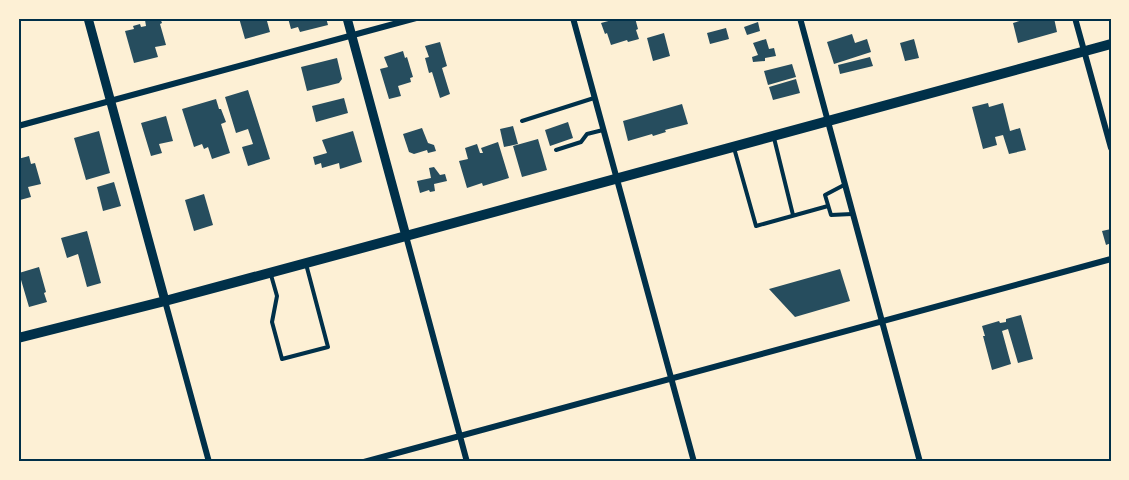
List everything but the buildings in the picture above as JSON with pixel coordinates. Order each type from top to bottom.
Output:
[{"type":"main road","points":[[18,338],[270,273],[1111,44]]},
{"type":"street","points":[[88,18],[209,462]]},
{"type":"street","points":[[347,18],[467,462]]},
{"type":"street","points":[[18,126],[416,18]]},
{"type":"street","points":[[573,18],[694,462]]},
{"type":"street","points":[[800,18],[920,462]]},
{"type":"street","points":[[1076,18],[1111,148]]},
{"type":"street","points":[[364,462],[1111,259]]},
{"type":"lane","points":[[522,121],[595,98]]},
{"type":"lane","points":[[556,150],[581,142],[587,134],[603,129]]},
{"type":"lane","points":[[774,136],[793,216]]},
{"type":"lane","points":[[733,147],[756,226],[828,206]]},
{"type":"lane","points":[[845,184],[825,195],[831,215],[853,214]]},
{"type":"lane","points":[[270,273],[277,296],[272,322],[282,360],[328,347],[306,263]]}]
